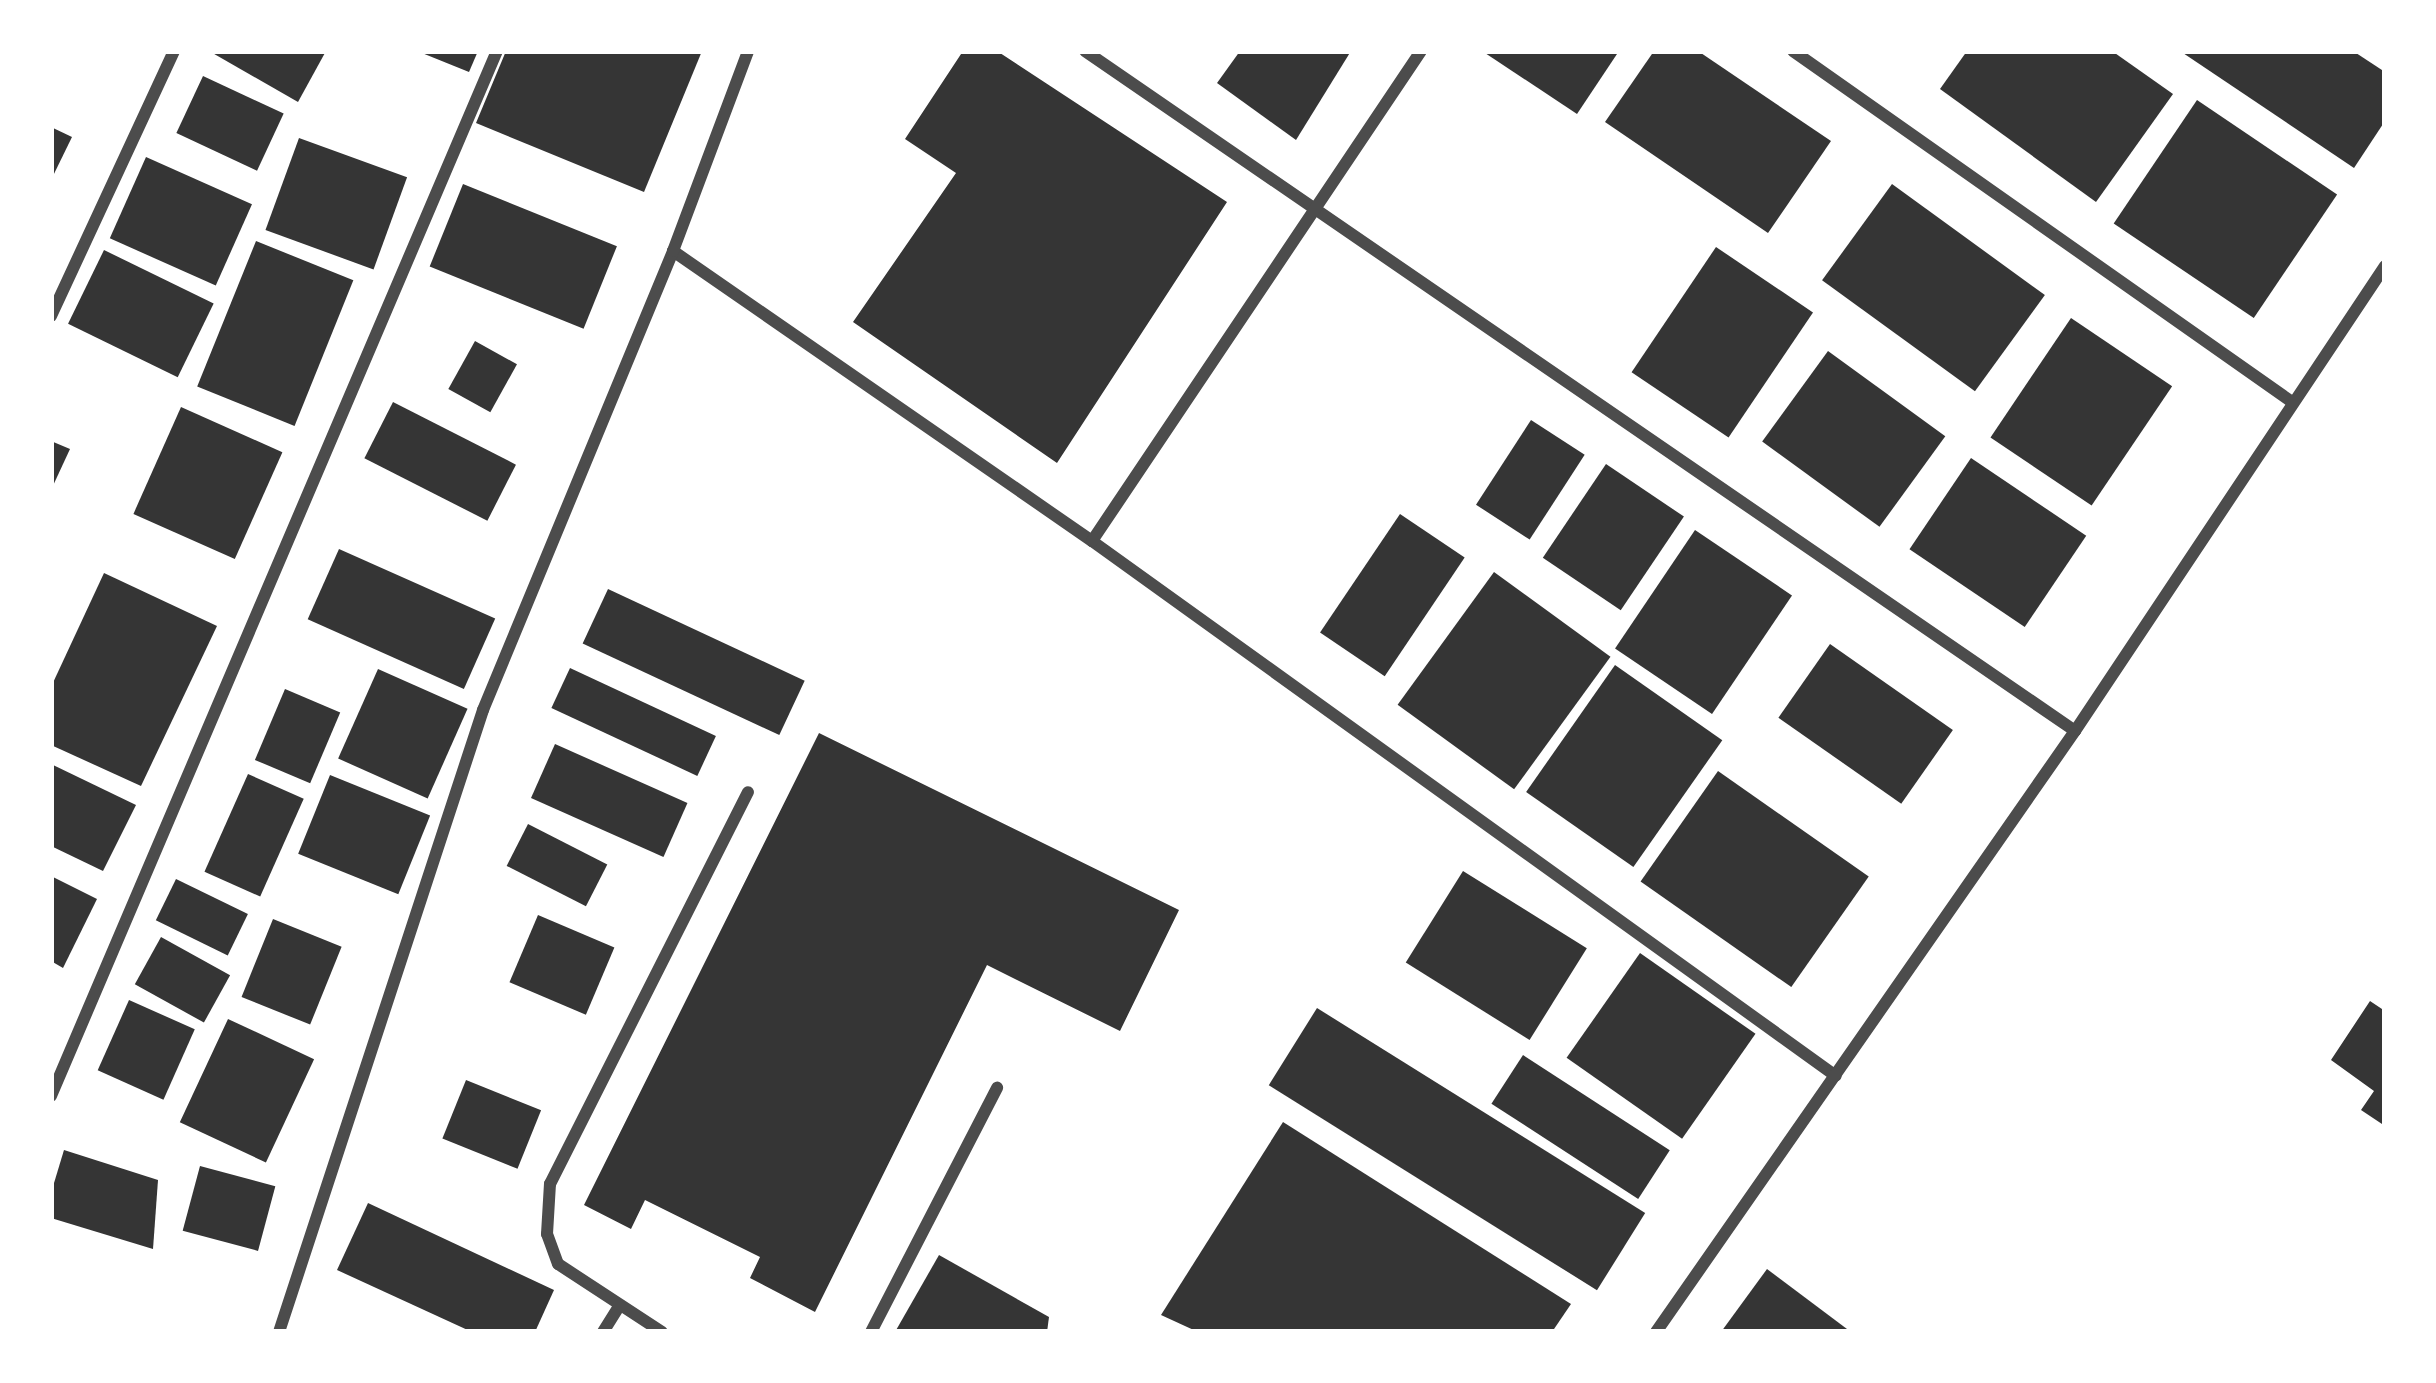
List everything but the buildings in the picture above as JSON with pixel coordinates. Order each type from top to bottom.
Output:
[{"type":"street","points":[[51,316],[174,51]]},
{"type":"street","points":[[51,1096],[497,51]]},
{"type":"street","points":[[279,1332],[483,710],[673,251],[748,51]]},
{"type":"street","points":[[1085,51],[2075,731]]},
{"type":"street","points":[[1092,541],[1421,51]]},
{"type":"street","points":[[1792,51],[2292,402]]},
{"type":"street","points":[[673,251],[1092,541],[1836,1076]]},
{"type":"street","points":[[1656,1332],[2075,731],[2385,266]]},
{"type":"street","points":[[662,1332],[558,1264],[547,1234],[550,1184],[748,793]]},
{"type":"street","points":[[871,1332],[997,1088]]},
{"type":"street","points":[[604,1332],[619,1308]]}]
